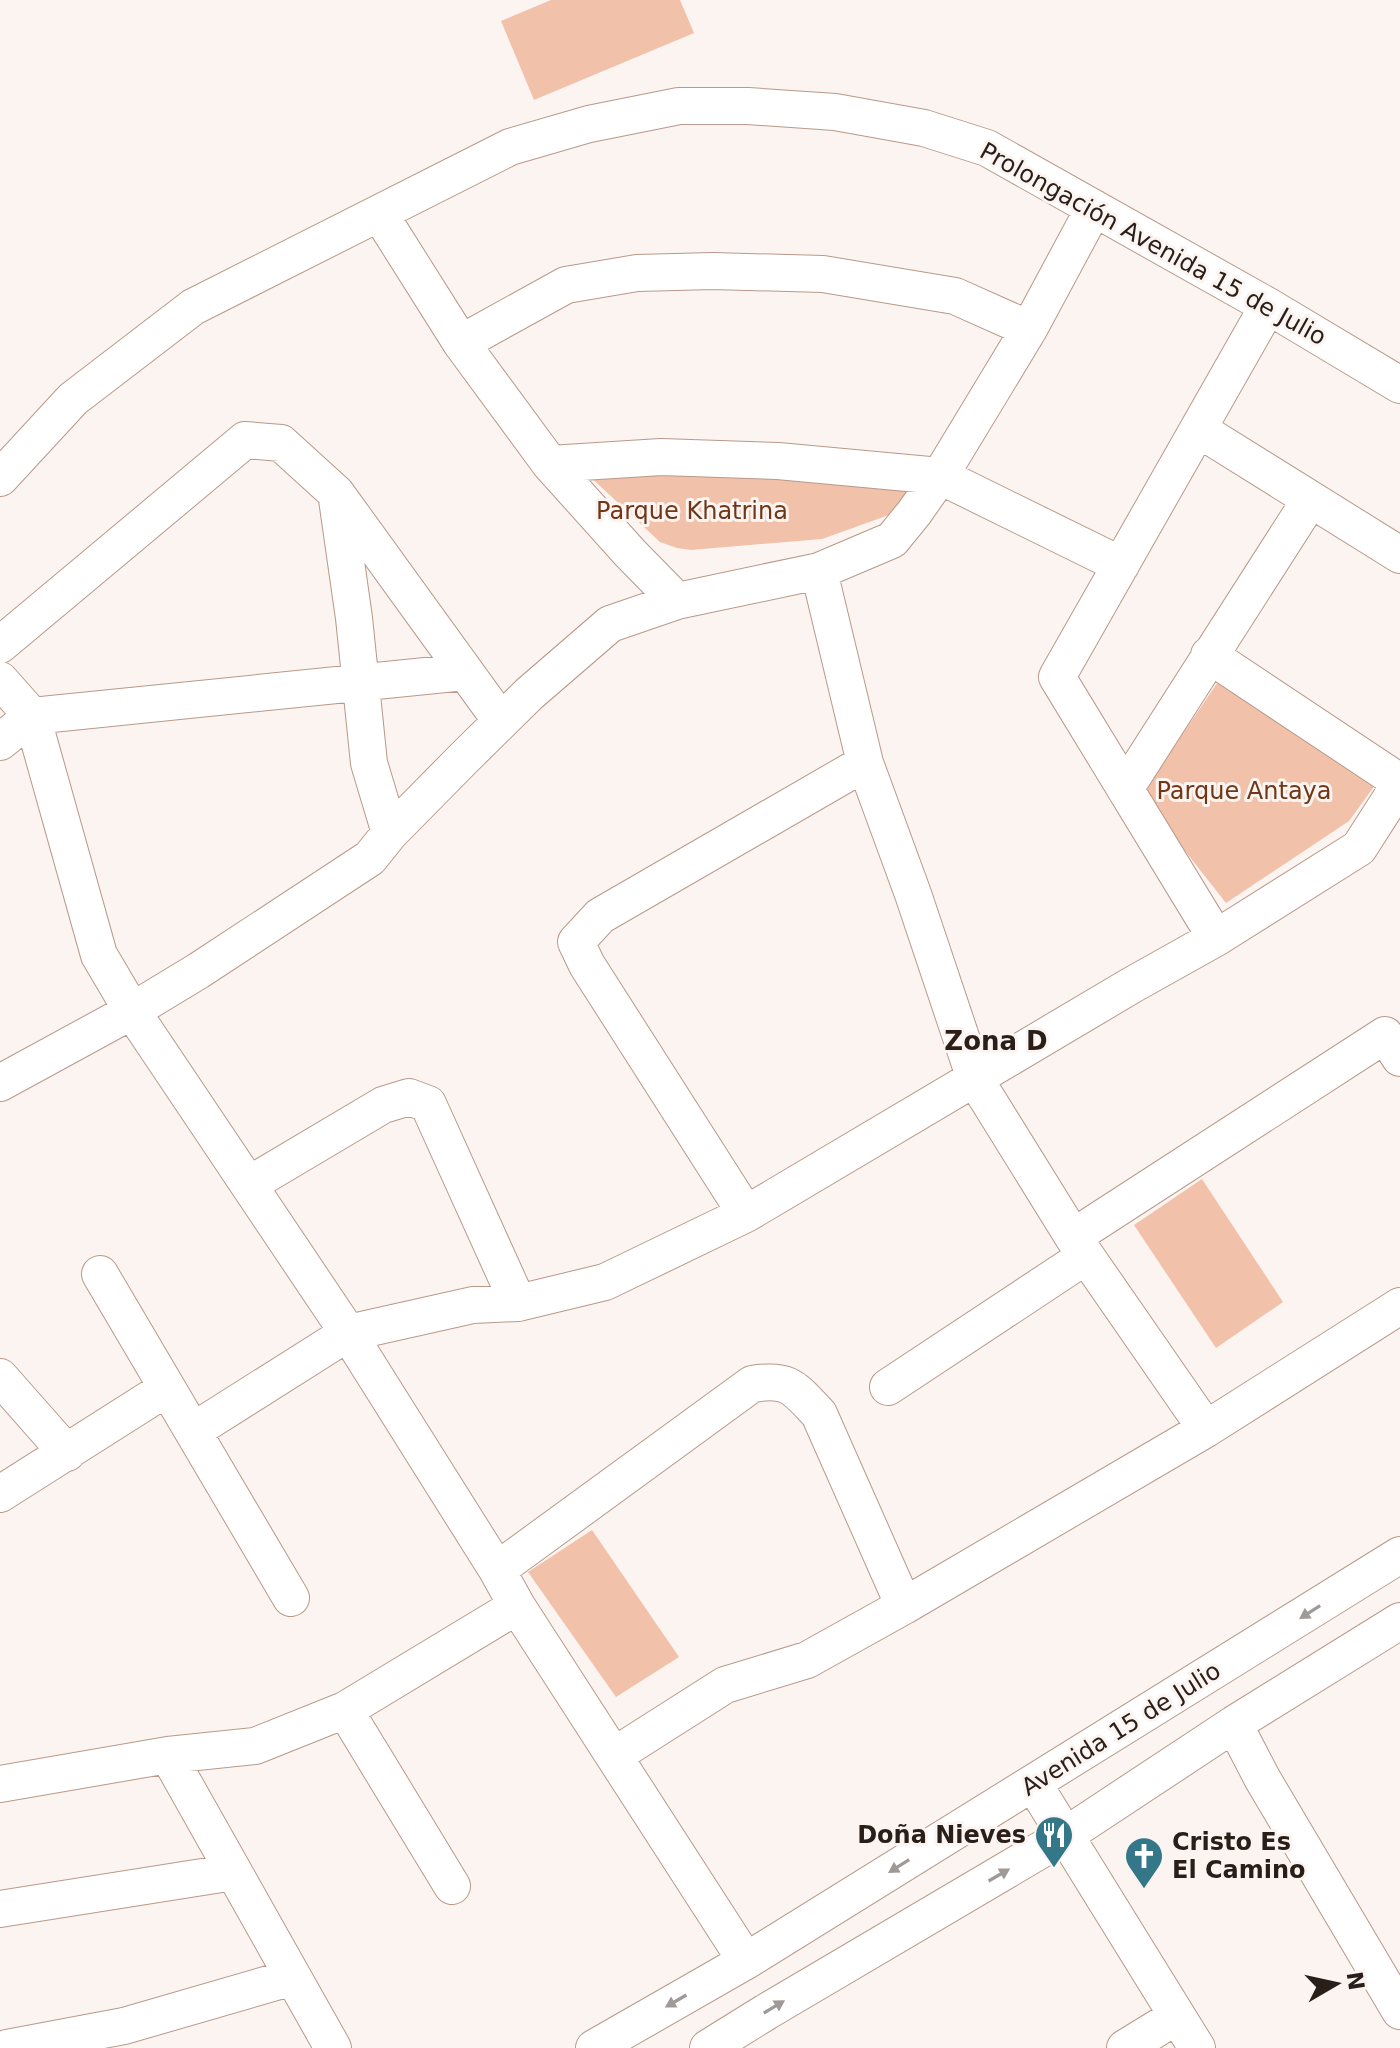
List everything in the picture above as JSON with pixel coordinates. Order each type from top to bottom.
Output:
[{"type":"street","name":"Prolongación Avenida 15 de Julio","points":[[0,478],[73,399],[193,307],[510,147],[589,124],[679,106],[748,106],[835,112],[924,128],[987,148],[1268,306],[1400,385]]},
{"type":"street","points":[[0,1083],[198,971],[370,858],[390,833],[501,721],[610,624],[677,601],[819,571],[892,540],[940,476],[1029,329],[1094,208]]},
{"type":"street","points":[[379,213],[461,343],[550,464],[677,601]]},
{"type":"street","points":[[461,343],[566,285],[637,273],[713,271],[823,274],[955,296],[1029,329]]},
{"type":"street","points":[[1216,938],[1057,677],[1268,306]]},
{"type":"street","points":[[1198,429],[1400,555]]},
{"type":"street","points":[[0,645],[245,440],[281,443],[336,493],[501,721]]},
{"type":"street","points":[[550,464],[661,457],[778,461],[940,476],[1121,565]]},
{"type":"street","points":[[336,493],[369,763],[390,833]]},
{"type":"street","points":[[1125,789],[1310,500]]},
{"type":"street","points":[[819,571],[865,763],[975,1079],[1080,1246],[1206,1429]]},
{"type":"street","points":[[193,1431],[348,1333],[473,1305],[518,1303],[605,1282],[746,1214],[1216,938],[1359,848],[1400,783],[1209,655]]},
{"type":"street","points":[[0,742],[32,716],[465,672]]},
{"type":"street","points":[[0,680],[32,716],[99,955],[132,1011],[348,1333],[517,1606],[746,1961]]},
{"type":"street","points":[[746,1214],[576,942],[600,916],[865,763]]},
{"type":"street","points":[[888,1387],[1080,1246],[1393,1046]]},
{"type":"street","points":[[250,1184],[383,1105],[409,1097],[428,1104],[518,1303]]},
{"type":"street","points":[[100,1274],[291,1598]]},
{"type":"street","points":[[615,1755],[725,1685],[807,1660],[904,1606],[1206,1429],[1400,1306]]},
{"type":"street","points":[[0,1377],[67,1453]]},
{"type":"street","points":[[497,1570],[752,1384],[773,1381],[795,1388],[819,1414],[904,1606]]},
{"type":"street","points":[[0,1494],[167,1388]]},
{"type":"street","name":"Avenida 15 de Julio","points":[[594,2048],[746,1961],[1400,1555]]},
{"type":"street","points":[[708,2048],[1066,1835],[1234,1724],[1397,1630],[1360,1581]]},
{"type":"street","points":[[0,1784],[168,1755],[255,1746],[345,1710],[517,1606]]},
{"type":"street","points":[[345,1710],[452,1886]]},
{"type":"street","points":[[1234,1724],[1262,1778],[1400,2011]]},
{"type":"street","points":[[168,1755],[333,2048]]},
{"type":"street","points":[[1033,1783],[1197,2048]]},
{"type":"street","points":[[0,1909],[234,1872]]},
{"type":"street","points":[[7,2048],[124,2026],[293,1977]]},
{"type":"street","points":[[1125,2048],[1177,2016]]},
{"type":"green space","points":[[551,0],[680,0],[694,33],[534,100],[501,21]]},
{"type":"green space","name":"Parque Khatrina","points":[[584,471],[926,481],[889,515],[822,539],[691,550],[660,542]]},
{"type":"green space","name":"Parque Antaya","points":[[1222,676],[1378,781],[1349,821],[1226,903],[1141,795]]},
{"type":"green space","points":[[1202,1179],[1283,1302],[1216,1348],[1134,1225]]},
{"type":"green space","points":[[592,1530],[679,1657],[616,1697],[528,1572]]},
{"type":"place","name":"Doña Nieves","points":[[1054,1869]]},
{"type":"place","name":"Cristo Es El Camino","points":[[1144,1890]]},
{"type":"district","name":"Zona D","points":[[996,1041]]}]
